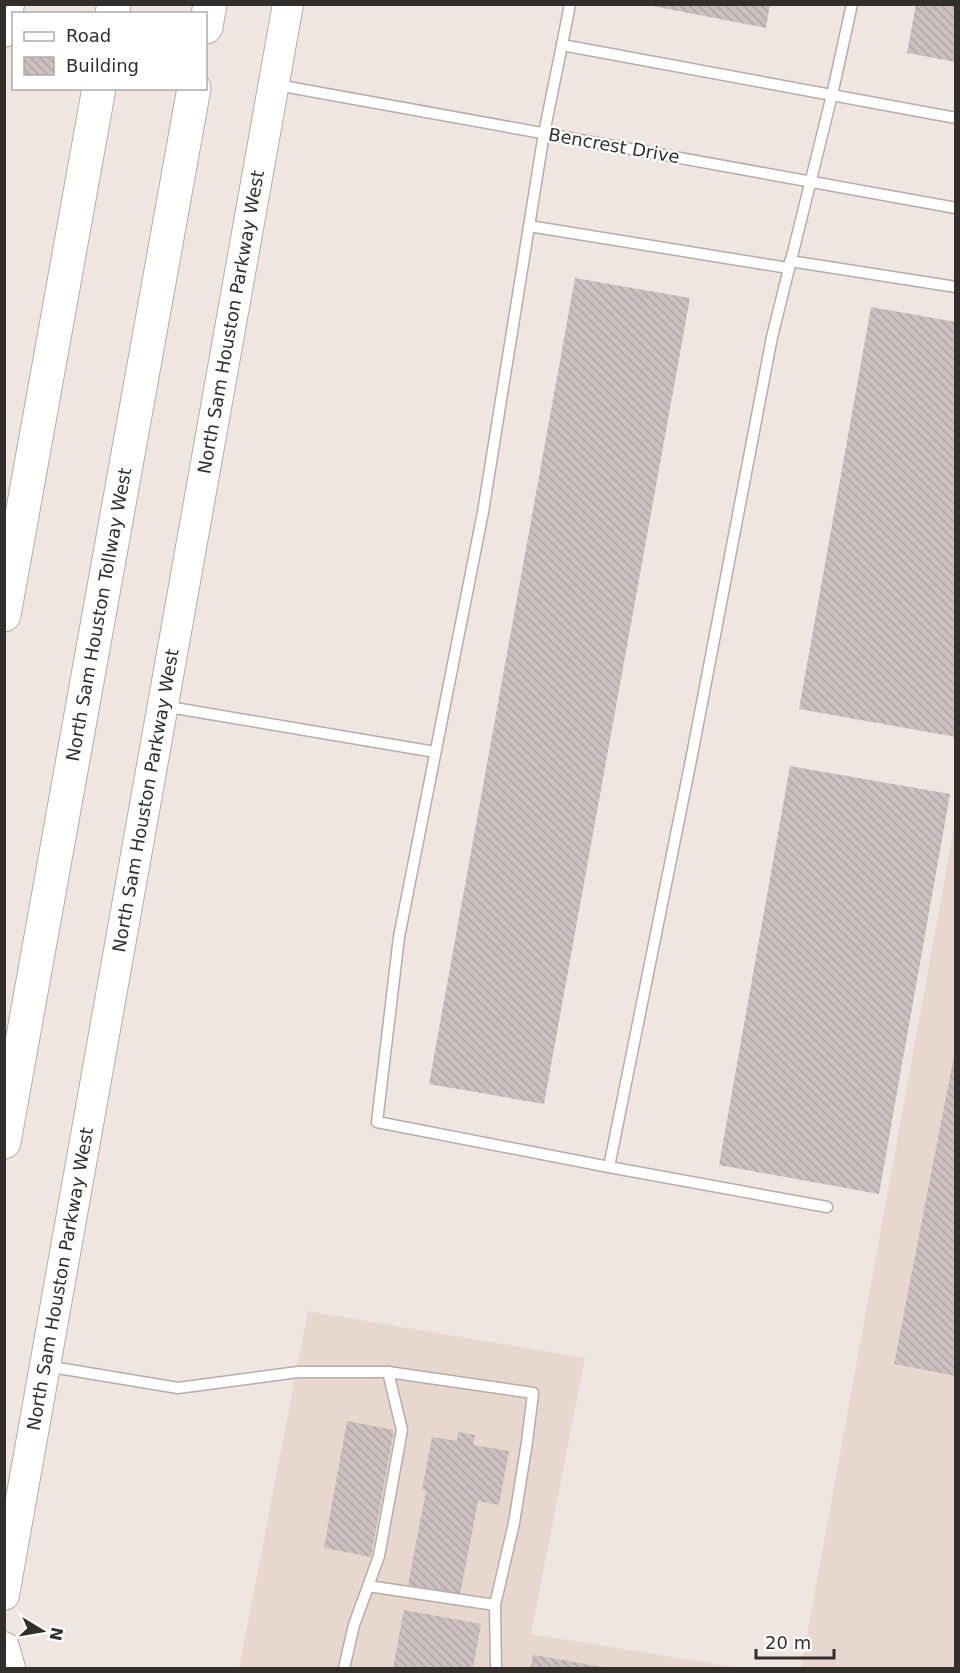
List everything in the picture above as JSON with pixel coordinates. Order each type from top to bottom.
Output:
[{"type":"highway","points":[[207,21],[210,4]]},
{"type":"highway","points":[[4,615],[99,90]]},
{"type":"highway","name":"North Sam Houston Tollway West","points":[[4,1142],[194,90]]},
{"type":"main road","points":[[4,32],[9,4]]},
{"type":"main road","name":"North Sam Houston Parkway West","points":[[4,1595],[288,4]]},
{"type":"main road","points":[[4,1647],[10,1668]]},
{"type":"lane","points":[[570,4],[544,133],[483,512],[399,937],[377,1122],[827,1207]]},
{"type":"lane","points":[[609,1167],[689,767],[771,337],[832,95],[852,4]]},
{"type":"lane","points":[[562,45],[956,118]]},
{"type":"lane","name":"Bencrest Drive","points":[[273,84],[956,208]]},
{"type":"lane","points":[[529,226],[956,287]]},
{"type":"lane","points":[[163,706],[435,752]]},
{"type":"lane","points":[[45,1366],[178,1388],[298,1372],[388,1372],[533,1393],[514,1523],[495,1605],[496,1668]]},
{"type":"lane","points":[[344,1668],[354,1625],[379,1556],[402,1430],[388,1372]]},
{"type":"lane","points":[[368,1586],[495,1605]]},
{"type":"shaded area","points":[[955,823],[955,1668],[801,1668]]},
{"type":"shaded area","points":[[308,1311],[585,1358],[531,1634],[741,1668],[239,1668]]},
{"type":"building","points":[[642,4],[770,4],[766,28]]},
{"type":"building","points":[[916,4],[956,4],[956,62],[907,53]]},
{"type":"building","points":[[575,278],[690,298],[544,1104],[429,1084]]},
{"type":"building","points":[[871,307],[956,322],[956,737],[799,709]]},
{"type":"building","points":[[790,766],[950,794],[879,1194],[719,1165]]},
{"type":"building","points":[[954,1056],[956,1056],[956,1376],[894,1364]]},
{"type":"building","points":[[347,1421],[394,1430],[371,1557],[324,1548]]},
{"type":"building","points":[[458,1432],[475,1435],[473,1445],[509,1451],[499,1505],[478,1501],[460,1595],[408,1585],[426,1491],[422,1490],[432,1437],[457,1441]]},
{"type":"building","points":[[404,1610],[481,1624],[473,1668],[393,1668]]},
{"type":"building","points":[[533,1655],[602,1667],[531,1668]]}]
